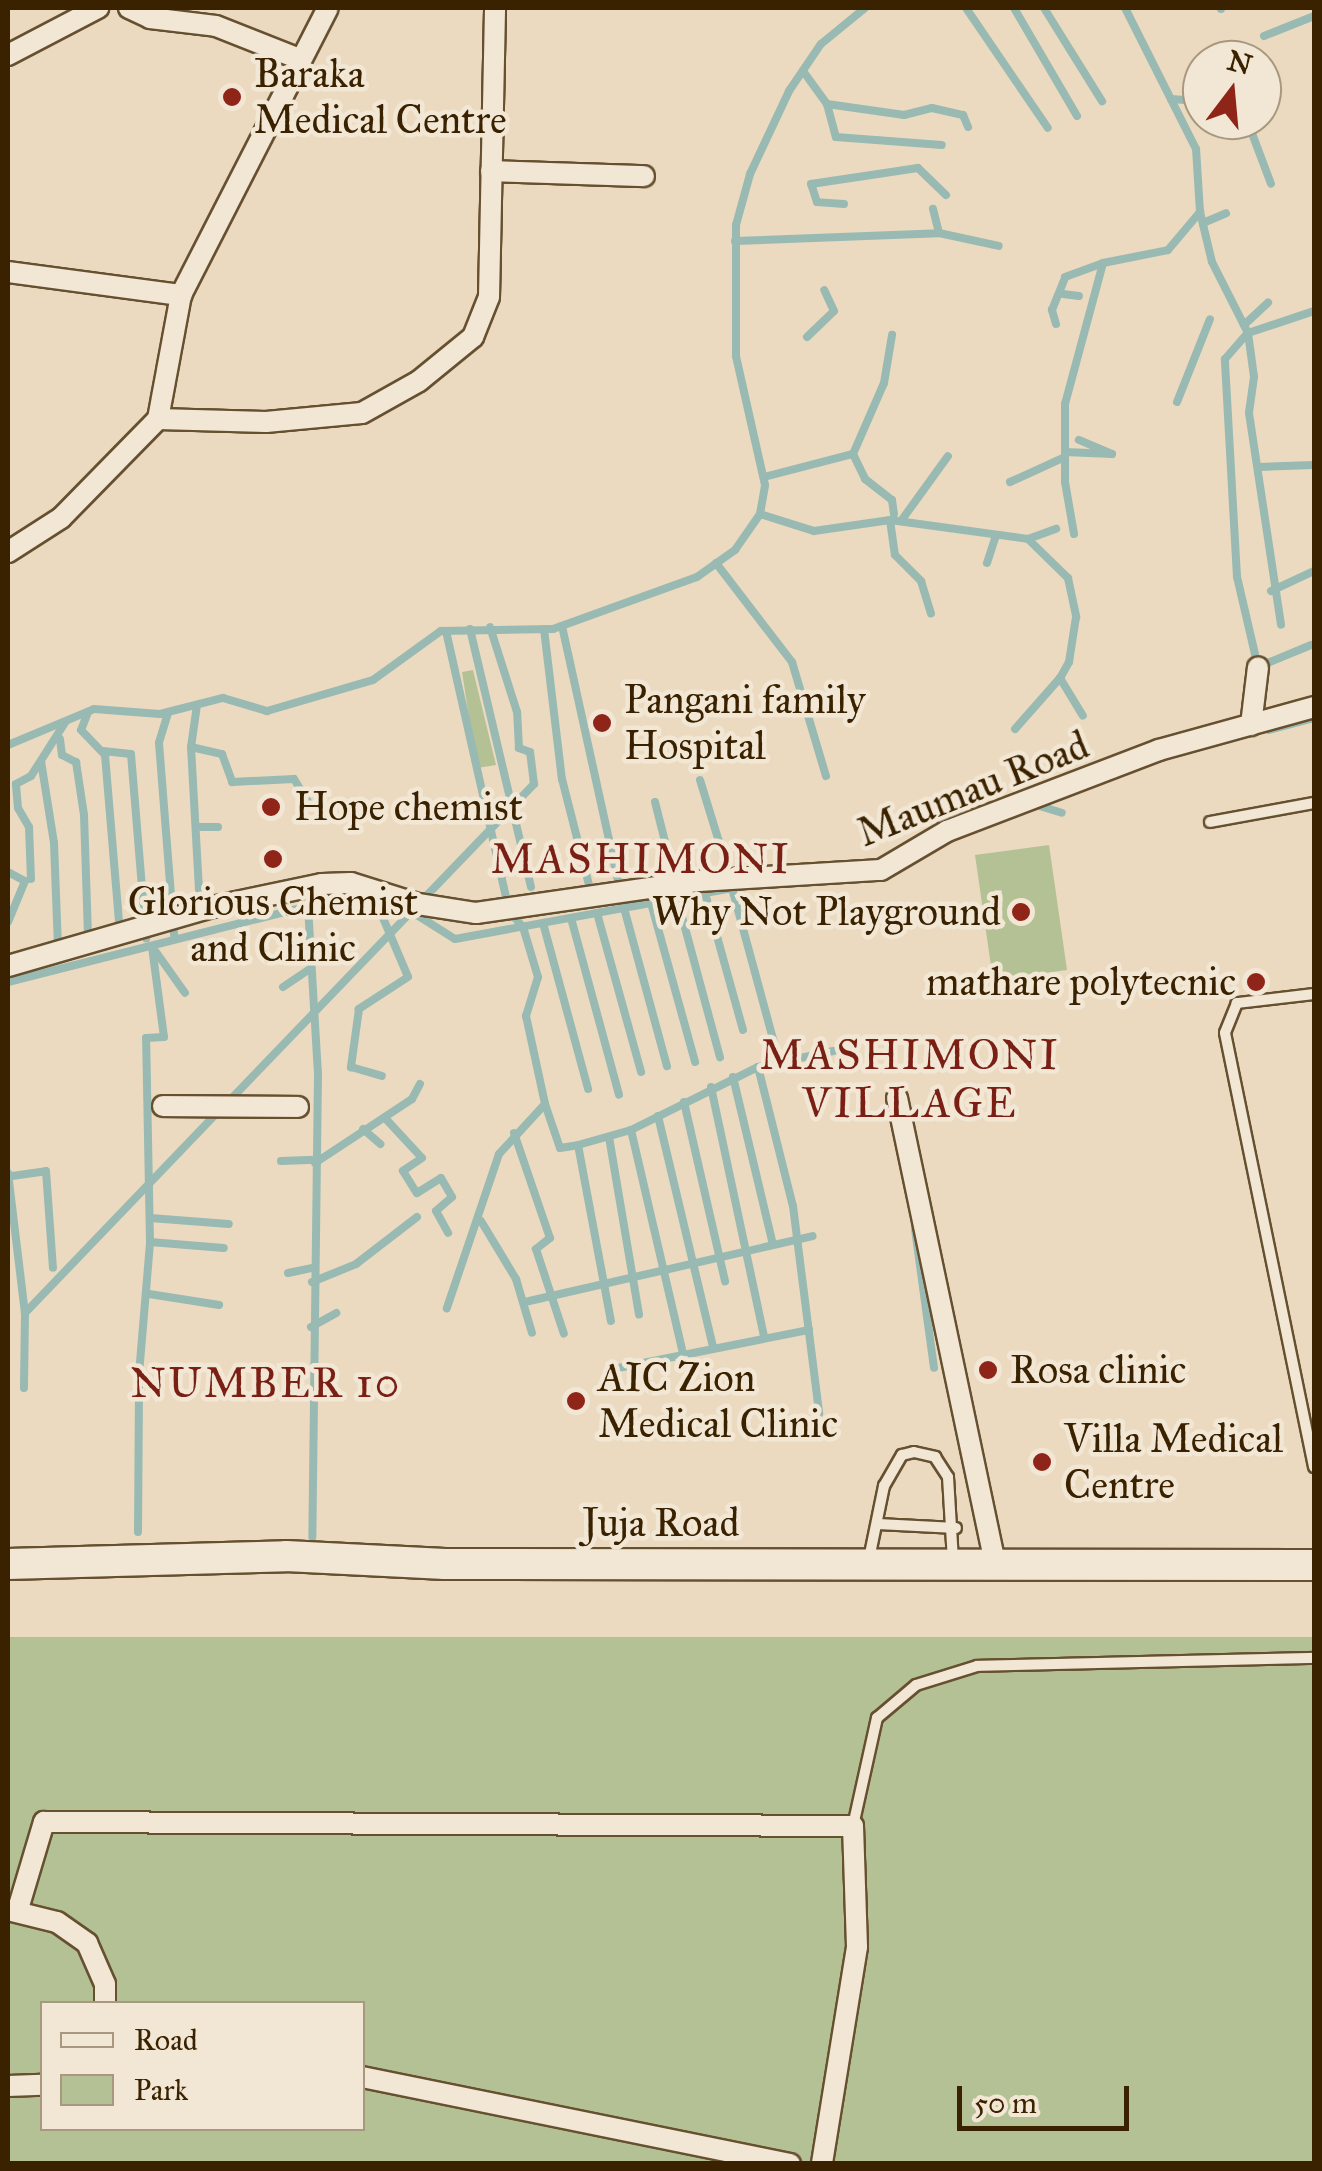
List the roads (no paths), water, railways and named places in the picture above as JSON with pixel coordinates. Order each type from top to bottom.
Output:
[{"type":"main road","name":"Juja Road","points":[[8,1564],[286,1556],[445,1564],[1314,1565]]},
{"type":"street","points":[[8,55],[98,8]]},
{"type":"street","points":[[129,8],[150,18],[216,26],[297,58]]},
{"type":"street","points":[[8,552],[61,518],[158,418],[181,295],[297,58],[328,8]]},
{"type":"street","points":[[158,418],[266,422],[362,414],[418,382],[474,336],[484,319],[495,8]]},
{"type":"street","points":[[491,171],[644,176]]},
{"type":"street","points":[[8,272],[181,295]]},
{"type":"street","points":[[1251,725],[1258,667]]},
{"type":"street","name":"Maumau Road","points":[[8,966],[212,907],[322,884],[351,883],[418,904],[476,914],[699,881],[882,870],[948,831],[1158,750],[1314,707]]},
{"type":"street","points":[[897,1098],[995,1564]]},
{"type":"street","points":[[163,1106],[298,1106]]},
{"type":"street","points":[[105,2001],[106,1984],[87,1943],[58,1922],[13,1910],[44,1822],[853,1826],[857,1946],[822,2164]]},
{"type":"street","points":[[365,2078],[790,2164]]},
{"type":"street","points":[[8,2086],[40,2085]]},
{"type":"lane","points":[[1210,822],[1314,803]]},
{"type":"lane","points":[[1314,994],[1238,1002],[1225,1033],[1314,1467]]},
{"type":"lane","points":[[867,1564],[891,1472],[902,1455],[914,1452],[935,1456],[944,1467],[956,1528],[953,1564]]},
{"type":"lane","points":[[878,1524],[956,1528]]},
{"type":"lane","points":[[853,1826],[876,1718],[916,1685],[977,1666],[1314,1658]]},
{"type":"waterway","points":[[8,745],[94,709],[160,714],[223,698],[267,711],[373,680],[441,631],[553,629],[697,577],[735,550],[760,514],[765,485],[736,356],[736,225],[750,174],[789,91],[821,44],[865,8]]},
{"type":"waterway","points":[[966,8],[1048,128]]},
{"type":"waterway","points":[[1014,8],[1077,116]]},
{"type":"waterway","points":[[1044,8],[1102,101]]},
{"type":"waterway","points":[[1074,534],[1065,482],[1065,404],[1103,263],[1168,250],[1200,212],[1196,149],[1125,8]]},
{"type":"waterway","points":[[1264,36],[1314,16]]},
{"type":"waterway","points":[[803,71],[827,104],[904,115],[932,108],[963,115],[968,127]]},
{"type":"waterway","points":[[1171,99],[1182,100]]},
{"type":"waterway","points":[[827,104],[836,137],[942,145]]},
{"type":"waterway","points":[[1254,140],[1271,184]]},
{"type":"waterway","points":[[844,204],[817,202],[811,184],[918,168],[946,195]]},
{"type":"waterway","points":[[735,241],[939,233],[933,209]]},
{"type":"waterway","points":[[1200,212],[1212,262],[1248,333],[1254,377],[1249,413],[1281,625]]},
{"type":"waterway","points":[[1203,223],[1226,213]]},
{"type":"waterway","points":[[939,233],[999,246]]},
{"type":"waterway","points":[[1056,324],[1052,310],[1065,277],[1103,263]]},
{"type":"waterway","points":[[807,337],[834,311],[824,290]]},
{"type":"waterway","points":[[1063,294],[1079,296]]},
{"type":"waterway","points":[[1244,325],[1268,303]]},
{"type":"waterway","points":[[1311,645],[1258,667],[1237,577],[1225,359],[1248,333],[1314,311]]},
{"type":"waterway","points":[[1177,402],[1210,319]]},
{"type":"waterway","points":[[764,477],[853,454],[884,383],[892,335]]},
{"type":"waterway","points":[[1065,452],[1112,454],[1079,440]]},
{"type":"waterway","points":[[853,454],[865,479],[892,500],[894,514]]},
{"type":"waterway","points":[[901,521],[948,456]]},
{"type":"waterway","points":[[1010,482],[1065,457]]},
{"type":"waterway","points":[[1259,467],[1314,465]]},
{"type":"waterway","points":[[760,514],[814,531],[890,520],[1028,539],[1068,578],[1076,617],[1069,662],[1060,678],[1083,716]]},
{"type":"waterway","points":[[890,520],[895,555],[921,581],[931,613]]},
{"type":"waterway","points":[[1028,539],[1056,529]]},
{"type":"waterway","points":[[987,563],[996,536]]},
{"type":"waterway","points":[[716,563],[792,662],[826,776]]},
{"type":"waterway","points":[[1271,591],[1314,571]]},
{"type":"waterway","points":[[562,626],[620,890]]},
{"type":"waterway","points":[[229,1101],[534,784],[530,752],[519,748],[517,712],[490,627]]},
{"type":"waterway","points":[[470,629],[531,887]]},
{"type":"waterway","points":[[544,629],[562,779],[590,889]]},
{"type":"waterway","points":[[446,631],[509,911],[523,927],[538,977],[526,1016],[545,1104],[499,1154],[447,1308]]},
{"type":"waterway","points":[[1015,729],[1060,678]]},
{"type":"waterway","points":[[197,705],[191,747],[200,910]]},
{"type":"waterway","points":[[88,712],[81,730],[105,755],[120,933]]},
{"type":"waterway","points":[[168,713],[159,743],[174,935]]},
{"type":"waterway","points":[[1269,730],[1314,718]]},
{"type":"waterway","points":[[31,879],[29,827],[18,808],[16,784],[31,776],[66,721]]},
{"type":"waterway","points":[[60,739],[62,755],[76,762],[84,815],[88,935]]},
{"type":"waterway","points":[[191,747],[222,754],[232,782],[294,779],[309,803]]},
{"type":"waterway","points":[[103,751],[131,754],[146,938]]},
{"type":"waterway","points":[[41,761],[54,843],[58,947]]},
{"type":"waterway","points":[[700,780],[729,874]]},
{"type":"waterway","points":[[655,802],[675,881]]},
{"type":"waterway","points":[[1033,804],[1062,813]]},
{"type":"waterway","points":[[944,827],[946,818],[965,815]]},
{"type":"waterway","points":[[198,827],[218,827]]},
{"type":"waterway","points":[[8,872],[25,881],[8,922]]},
{"type":"waterway","points":[[732,888],[775,1046]]},
{"type":"waterway","points":[[409,910],[455,939],[732,888]]},
{"type":"waterway","points":[[372,892],[408,977],[359,1009],[351,1067],[382,1076]]},
{"type":"waterway","points":[[8,982],[359,893]]},
{"type":"waterway","points":[[705,893],[743,1030]]},
{"type":"waterway","points":[[677,898],[720,1057]]},
{"type":"waterway","points":[[651,903],[695,1062]]},
{"type":"waterway","points":[[308,906],[318,1073],[312,1537]]},
{"type":"waterway","points":[[624,908],[667,1066]]},
{"type":"waterway","points":[[597,913],[641,1072]]},
{"type":"waterway","points":[[571,918],[619,1095]]},
{"type":"waterway","points":[[543,923],[588,1089]]},
{"type":"waterway","points":[[138,1532],[139,1374],[150,1242],[146,1038],[164,1037],[152,947]]},
{"type":"waterway","points":[[156,952],[185,993]]},
{"type":"waterway","points":[[283,987],[308,970]]},
{"type":"waterway","points":[[545,1104],[560,1148],[578,1145],[631,1130],[758,1067],[833,1051]]},
{"type":"waterway","points":[[758,1067],[793,1206],[819,1413]]},
{"type":"waterway","points":[[733,1077],[772,1241]]},
{"type":"waterway","points":[[315,1163],[412,1099],[420,1084]]},
{"type":"waterway","points":[[711,1087],[764,1337]]},
{"type":"waterway","points":[[684,1102],[725,1281]]},
{"type":"waterway","points":[[25,1313],[219,1111]]},
{"type":"waterway","points":[[658,1116],[713,1347]]},
{"type":"waterway","points":[[385,1118],[422,1158],[403,1171],[417,1193],[441,1178],[452,1197],[436,1211],[448,1233]]},
{"type":"waterway","points":[[363,1129],[380,1144]]},
{"type":"waterway","points":[[631,1130],[683,1353]]},
{"type":"waterway","points":[[514,1133],[550,1238],[536,1249],[564,1334]]},
{"type":"waterway","points":[[609,1137],[639,1314]]},
{"type":"waterway","points":[[578,1145],[611,1321]]},
{"type":"waterway","points":[[281,1161],[315,1160]]},
{"type":"waterway","points":[[12,1176],[46,1171],[53,1268]]},
{"type":"waterway","points":[[8,1173],[25,1313],[24,1388]]},
{"type":"waterway","points":[[312,1282],[356,1264],[417,1217]]},
{"type":"waterway","points":[[150,1218],[229,1224]]},
{"type":"waterway","points":[[481,1221],[516,1279],[532,1333]]},
{"type":"waterway","points":[[915,1229],[934,1368]]},
{"type":"waterway","points":[[525,1302],[813,1236]]},
{"type":"waterway","points":[[150,1242],[224,1248]]},
{"type":"waterway","points":[[288,1273],[312,1268]]},
{"type":"waterway","points":[[149,1294],[219,1305]]},
{"type":"waterway","points":[[311,1327],[336,1313]]},
{"type":"waterway","points":[[613,1369],[809,1330]]},
{"type":"place","name":"Baraka Medical Centre","points":[[232,97]]},
{"type":"place","name":"Pangani family Hospital","points":[[602,723]]},
{"type":"place","name":"Hope chemist","points":[[271,807]]},
{"type":"place","name":"Glorious Chemist and Clinic","points":[[273,859]]},
{"type":"place","name":"Why Not Playground","points":[[1021,912]]},
{"type":"place","name":"mathare polytecnic","points":[[1256,982]]},
{"type":"place","name":"Rosa clinic","points":[[988,1370]]},
{"type":"place","name":"AIC Zion Medical Clinic","points":[[576,1401]]},
{"type":"place","name":"Villa Medical Centre","points":[[1042,1462]]},
{"type":"district","name":"MASHIMONI","points":[[641,859]]},
{"type":"district","name":"MASHIMONI VILLAGE","points":[[910,1079]]},
{"type":"district","name":"NUMBER 10","points":[[266,1383]]}]
